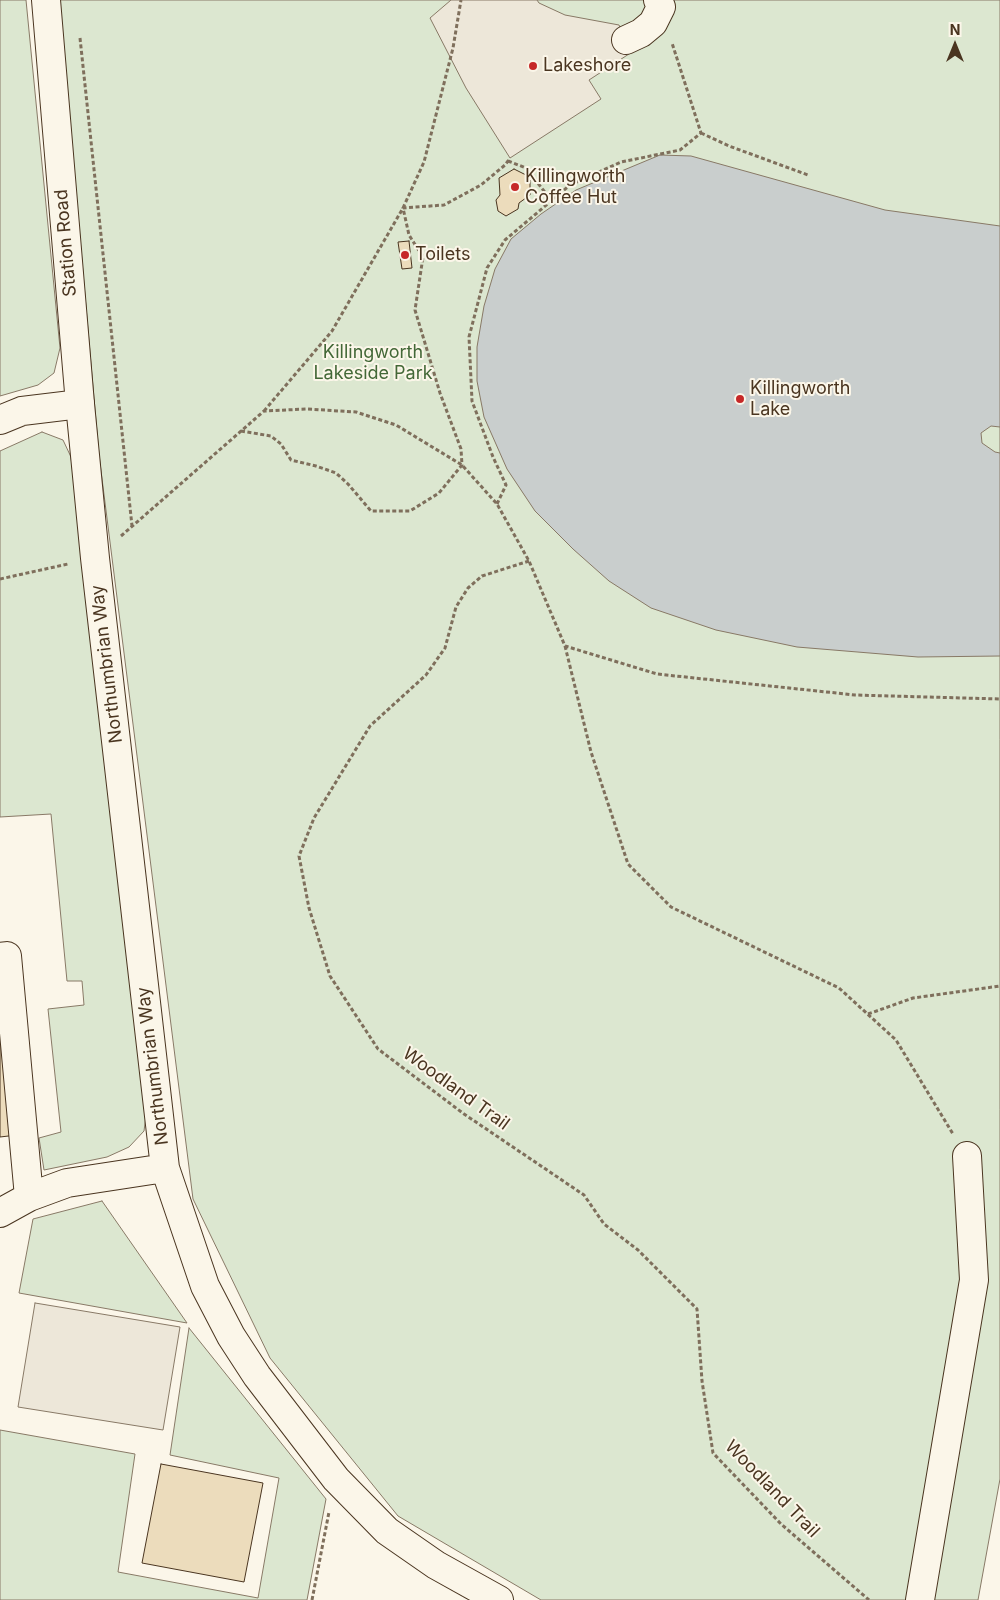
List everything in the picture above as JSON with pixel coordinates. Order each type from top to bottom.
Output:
[{"type":"street","name":"Station Road","points":[[46,0],[80,404]]},
{"type":"street","points":[[626,40],[640,33],[653,23],[660,3]]},
{"type":"street","points":[[0,420],[22,411],[80,404]]},
{"type":"street","name":"Northumbrian Way","points":[[80,404],[95,558],[165,1168],[205,1286],[230,1336],[273,1398],[336,1479],[387,1532],[436,1566],[499,1600]]},
{"type":"street","points":[[0,957],[7,956],[29,1197]]},
{"type":"street","points":[[920,1600],[974,1280],[967,1156]]},
{"type":"street","points":[[0,1213],[29,1197],[67,1183],[165,1168]]},
{"type":"path","points":[[0,579],[95,558],[264,411],[332,331],[403,208],[424,162],[453,48],[461,0]]},
{"type":"path","points":[[660,3],[678,64],[702,133],[729,146],[808,176]]},
{"type":"path","points":[[79,30],[132,526]]},
{"type":"path","points":[[497,504],[506,485],[493,458],[472,401],[470,337],[486,268],[505,240],[570,185],[621,162],[680,150],[702,133]]},
{"type":"path","points":[[403,208],[444,205],[481,185],[509,160],[526,168],[551,200]]},
{"type":"path","points":[[241,431],[271,436],[281,444],[292,460],[336,473],[371,510],[410,511],[439,493],[462,465],[461,449],[440,393],[415,310],[423,257],[408,235],[403,208]]},
{"type":"path","points":[[264,411],[308,409],[356,412],[396,425],[462,465],[497,504],[529,561],[565,646],[591,752],[628,864],[671,908],[838,988],[896,1040],[967,1156]]},
{"type":"path","name":"Woodland Trail","points":[[529,561],[482,576],[468,588],[456,607],[445,648],[426,675],[370,726],[314,818],[299,856],[309,908],[330,976],[378,1049],[464,1114],[584,1195],[604,1224],[638,1250],[698,1309],[702,1381],[713,1453],[781,1524],[869,1600]]},
{"type":"path","points":[[565,646],[657,674],[855,695],[1000,699]]},
{"type":"path","points":[[868,1014],[913,998],[1000,986]]},
{"type":"path","points":[[312,1600],[336,1479]]},
{"type":"green space","points":[[0,0],[26,0],[60,348],[54,373],[38,385],[0,396]]},
{"type":"green space","name":"Killingworth Lakeside Park","points":[[59,0],[1000,0],[1000,1479],[978,1600],[541,1600],[398,1516],[270,1358],[193,1199],[99,455]]},
{"type":"green space","points":[[42,432],[63,440],[71,457],[147,1108],[144,1131],[129,1147],[107,1157],[44,1170],[39,1138],[61,1132],[48,1009],[84,1005],[82,981],[67,981],[51,814],[0,817],[0,451]]},
{"type":"green space","points":[[102,1201],[187,1323],[19,1293],[33,1219]]},
{"type":"green space","points":[[189,1328],[326,1499],[307,1600],[0,1600],[0,1430],[135,1454],[118,1572],[258,1598],[279,1478],[170,1455]]},
{"type":"shaded area","name":"Lakeshore","points":[[451,0],[537,0],[539,3],[565,15],[619,25],[632,52],[589,80],[601,99],[510,158],[466,88],[430,18]]},
{"type":"shaded area","name":"Killingworth Lake","points":[[660,155],[691,156],[885,210],[1000,226],[1000,427],[991,426],[981,433],[982,443],[995,452],[1000,453],[1000,656],[918,657],[797,647],[716,630],[651,608],[609,581],[535,511],[507,469],[484,417],[477,381],[477,347],[484,306],[495,269],[511,239],[541,214],[576,190]]},
{"type":"shaded area","points":[[35,1303],[180,1327],[163,1430],[18,1407]]},
{"type":"building","name":"Killingworth Coffee Hut","points":[[514,169],[530,177],[530,195],[519,203],[518,209],[506,216],[498,211],[496,200],[500,195],[499,178]]},
{"type":"building","name":"Toilets","points":[[409,241],[412,268],[402,269],[398,242]]},
{"type":"building","points":[[0,1025],[17,1135],[0,1137]]},
{"type":"building","points":[[161,1464],[263,1483],[244,1582],[142,1563]]},
{"type":"place","name":"Lakeshore","points":[[533,66]]},
{"type":"place","name":"Killingworth Coffee Hut","points":[[515,187]]},
{"type":"place","name":"Toilets","points":[[405,255]]},
{"type":"place","name":"Killingworth Lake","points":[[740,399]]}]
